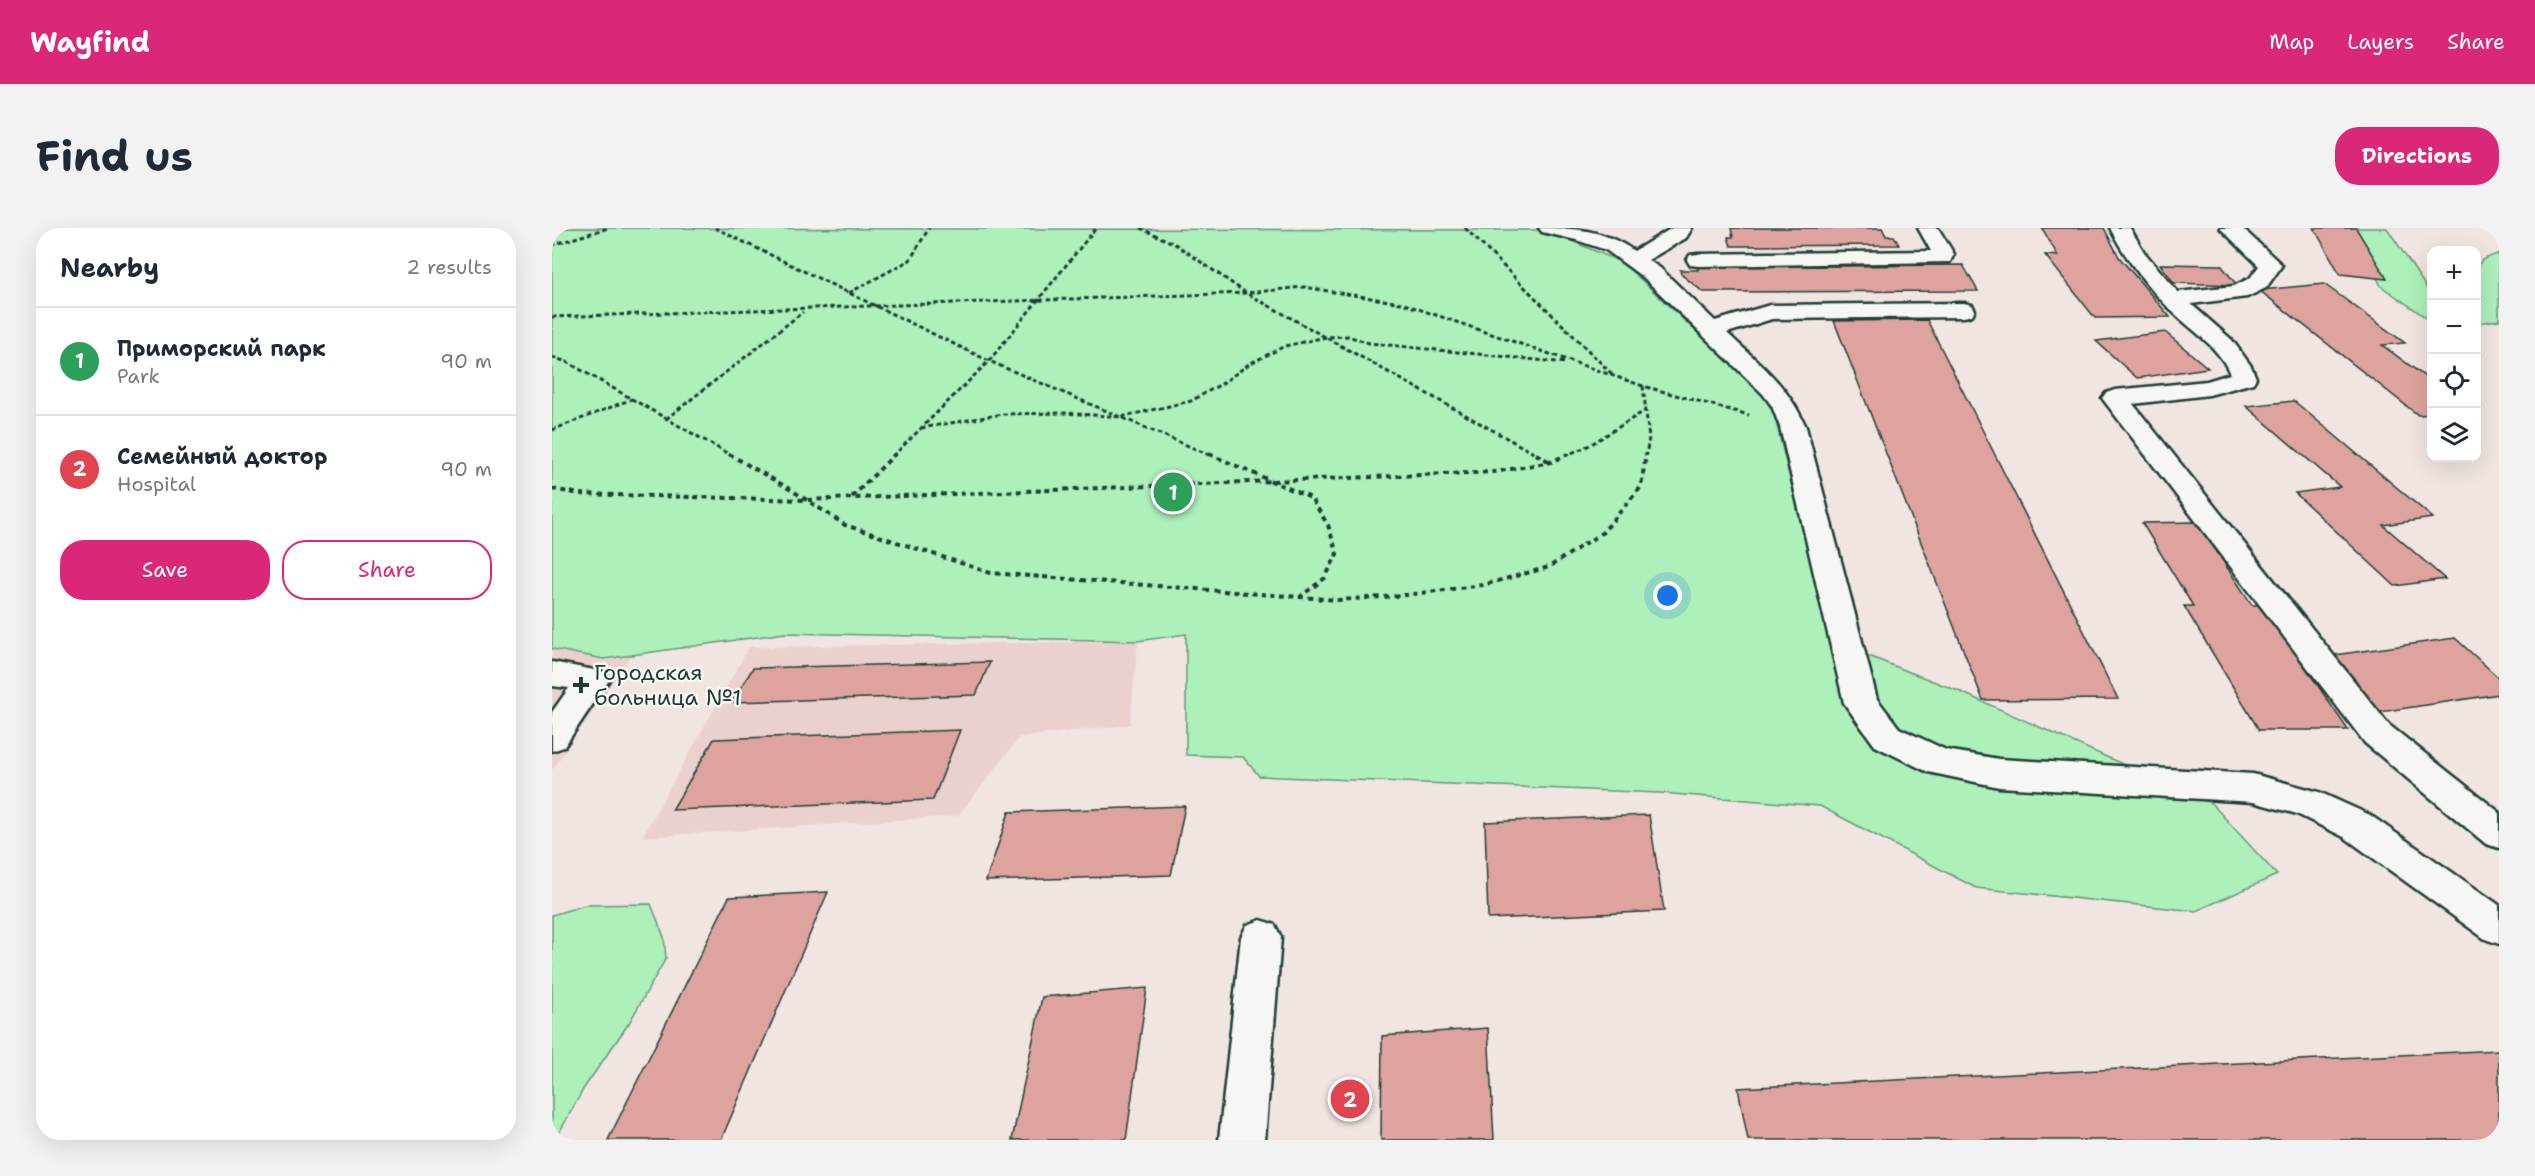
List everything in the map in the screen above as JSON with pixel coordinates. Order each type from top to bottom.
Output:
[{"type":"lane","points":[[1549,228],[1582,235],[1613,246],[1652,273],[1772,389],[1784,405],[1793,427],[1861,703],[1887,737],[1940,762],[2000,773],[2253,788],[2306,802],[2357,826],[2499,927]]},
{"type":"lane","points":[[1634,260],[1678,234],[1682,228]]},
{"type":"lane","points":[[1698,260],[1942,257],[1943,254],[1928,228]]},
{"type":"lane","points":[[2120,228],[2127,244],[2173,299],[2240,362],[2244,378],[2209,388],[2115,398],[2378,734],[2499,833]]},
{"type":"lane","points":[[2173,299],[2239,292],[2258,284],[2271,265],[2230,228]]},
{"type":"lane","points":[[1711,330],[1770,312],[1964,310]]},
{"type":"lane","points":[[552,674],[593,680],[552,738]]},
{"type":"lane","points":[[1242,1140],[1262,937]]},
{"type":"path","points":[[552,245],[608,228]]},
{"type":"path","points":[[715,228],[989,361],[1311,498],[1328,525],[1337,554],[1325,578],[1300,596]]},
{"type":"path","points":[[848,293],[910,260],[930,228]]},
{"type":"path","points":[[851,498],[989,361],[1096,228]]},
{"type":"path","points":[[1140,228],[1175,244],[1246,293],[1551,462]]},
{"type":"path","points":[[1465,228],[1615,377]]},
{"type":"path","points":[[552,317],[1246,293],[1304,287],[1401,303],[1643,386],[1793,427]]},
{"type":"path","points":[[666,419],[803,312]]},
{"type":"path","points":[[921,428],[1004,414],[1065,413],[1121,417],[1191,400],[1223,383],[1249,364],[1285,346],[1326,337],[1348,336],[1379,344],[1574,363]]},
{"type":"path","points":[[552,357],[567,362],[632,399],[845,525],[991,573],[1338,600],[1398,596],[1483,585],[1549,567],[1604,532],[1641,487],[1649,438],[1643,386]]},
{"type":"path","points":[[552,430],[632,399]]},
{"type":"path","points":[[552,489],[580,494],[806,500],[1494,472],[1551,462],[1590,445],[1646,410]]},
{"type":"shaded area","name":"Городская больница №1","points":[[552,594],[668,601],[552,770]]},
{"type":"shaded area","points":[[1138,641],[1130,725],[1020,737],[958,816],[642,837],[749,647]]},
{"type":"green space","points":[[552,228],[1546,230],[1623,263],[1762,393],[1774,414],[1831,645],[1840,645],[1961,692],[2212,804],[2277,875],[2196,911],[1976,888],[1820,806],[1660,793],[1259,776],[1243,757],[1186,755],[1186,634],[1138,641],[785,633],[604,659],[552,649]]},
{"type":"green space","points":[[2353,228],[2387,228],[2427,288],[2427,318],[2381,286]]},
{"type":"green space","points":[[2499,253],[2499,320],[2481,322],[2481,261]]},
{"type":"green space","points":[[651,904],[664,937],[666,958],[629,1023],[584,1088],[555,1140],[552,1140],[552,915],[585,905]]},
{"type":"building","points":[[1731,228],[1882,228],[1886,236],[1894,236],[1899,245],[1731,246],[1728,237],[1733,237]]},
{"type":"building","points":[[2042,228],[2104,228],[2119,257],[2170,317],[2095,318],[2045,255],[2058,256]]},
{"type":"building","points":[[2314,228],[2356,228],[2387,279],[2340,274]]},
{"type":"building","points":[[2160,264],[2221,265],[2237,285],[2174,283]]},
{"type":"building","points":[[1963,265],[1978,291],[1703,292],[1681,274],[1680,270],[1698,270],[1697,267]]},
{"type":"building","points":[[2324,284],[2405,343],[2382,345],[2427,378],[2427,414],[2418,415],[2259,290]]},
{"type":"building","points":[[1927,320],[2118,699],[1983,700],[1834,321]]},
{"type":"building","points":[[2165,332],[2208,368],[2137,378],[2096,341]]},
{"type":"building","points":[[2294,401],[2433,518],[2383,525],[2445,579],[2395,586],[2295,493],[2340,487],[2246,406]]},
{"type":"building","points":[[2197,522],[2252,605],[2263,605],[2348,730],[2259,730],[2184,606],[2193,606],[2142,523]]},
{"type":"building","points":[[2455,638],[2499,678],[2499,694],[2380,712],[2327,656]]},
{"type":"building","points":[[990,662],[976,695],[732,702],[753,668]]},
{"type":"building","points":[[960,730],[933,800],[672,810],[714,739]]},
{"type":"building","points":[[1185,806],[1171,875],[986,881],[1009,812]]},
{"type":"building","points":[[1649,815],[1664,911],[1488,919],[1485,822]]},
{"type":"building","points":[[828,892],[721,1140],[608,1140],[729,897]]},
{"type":"building","points":[[1147,988],[1126,1140],[1012,1140],[1042,997]]},
{"type":"building","points":[[1488,1028],[1494,1140],[1381,1140],[1382,1036]]},
{"type":"building","points":[[2499,1050],[2499,1140],[1748,1140],[1738,1088]]},
{"type":"place","name":"Приморский парк","points":[[1173,492]]},
{"type":"place","name":"Городская больница №1","points":[[581,685]]},
{"type":"place","name":"Семейный доктор","points":[[1350,1099]]}]
